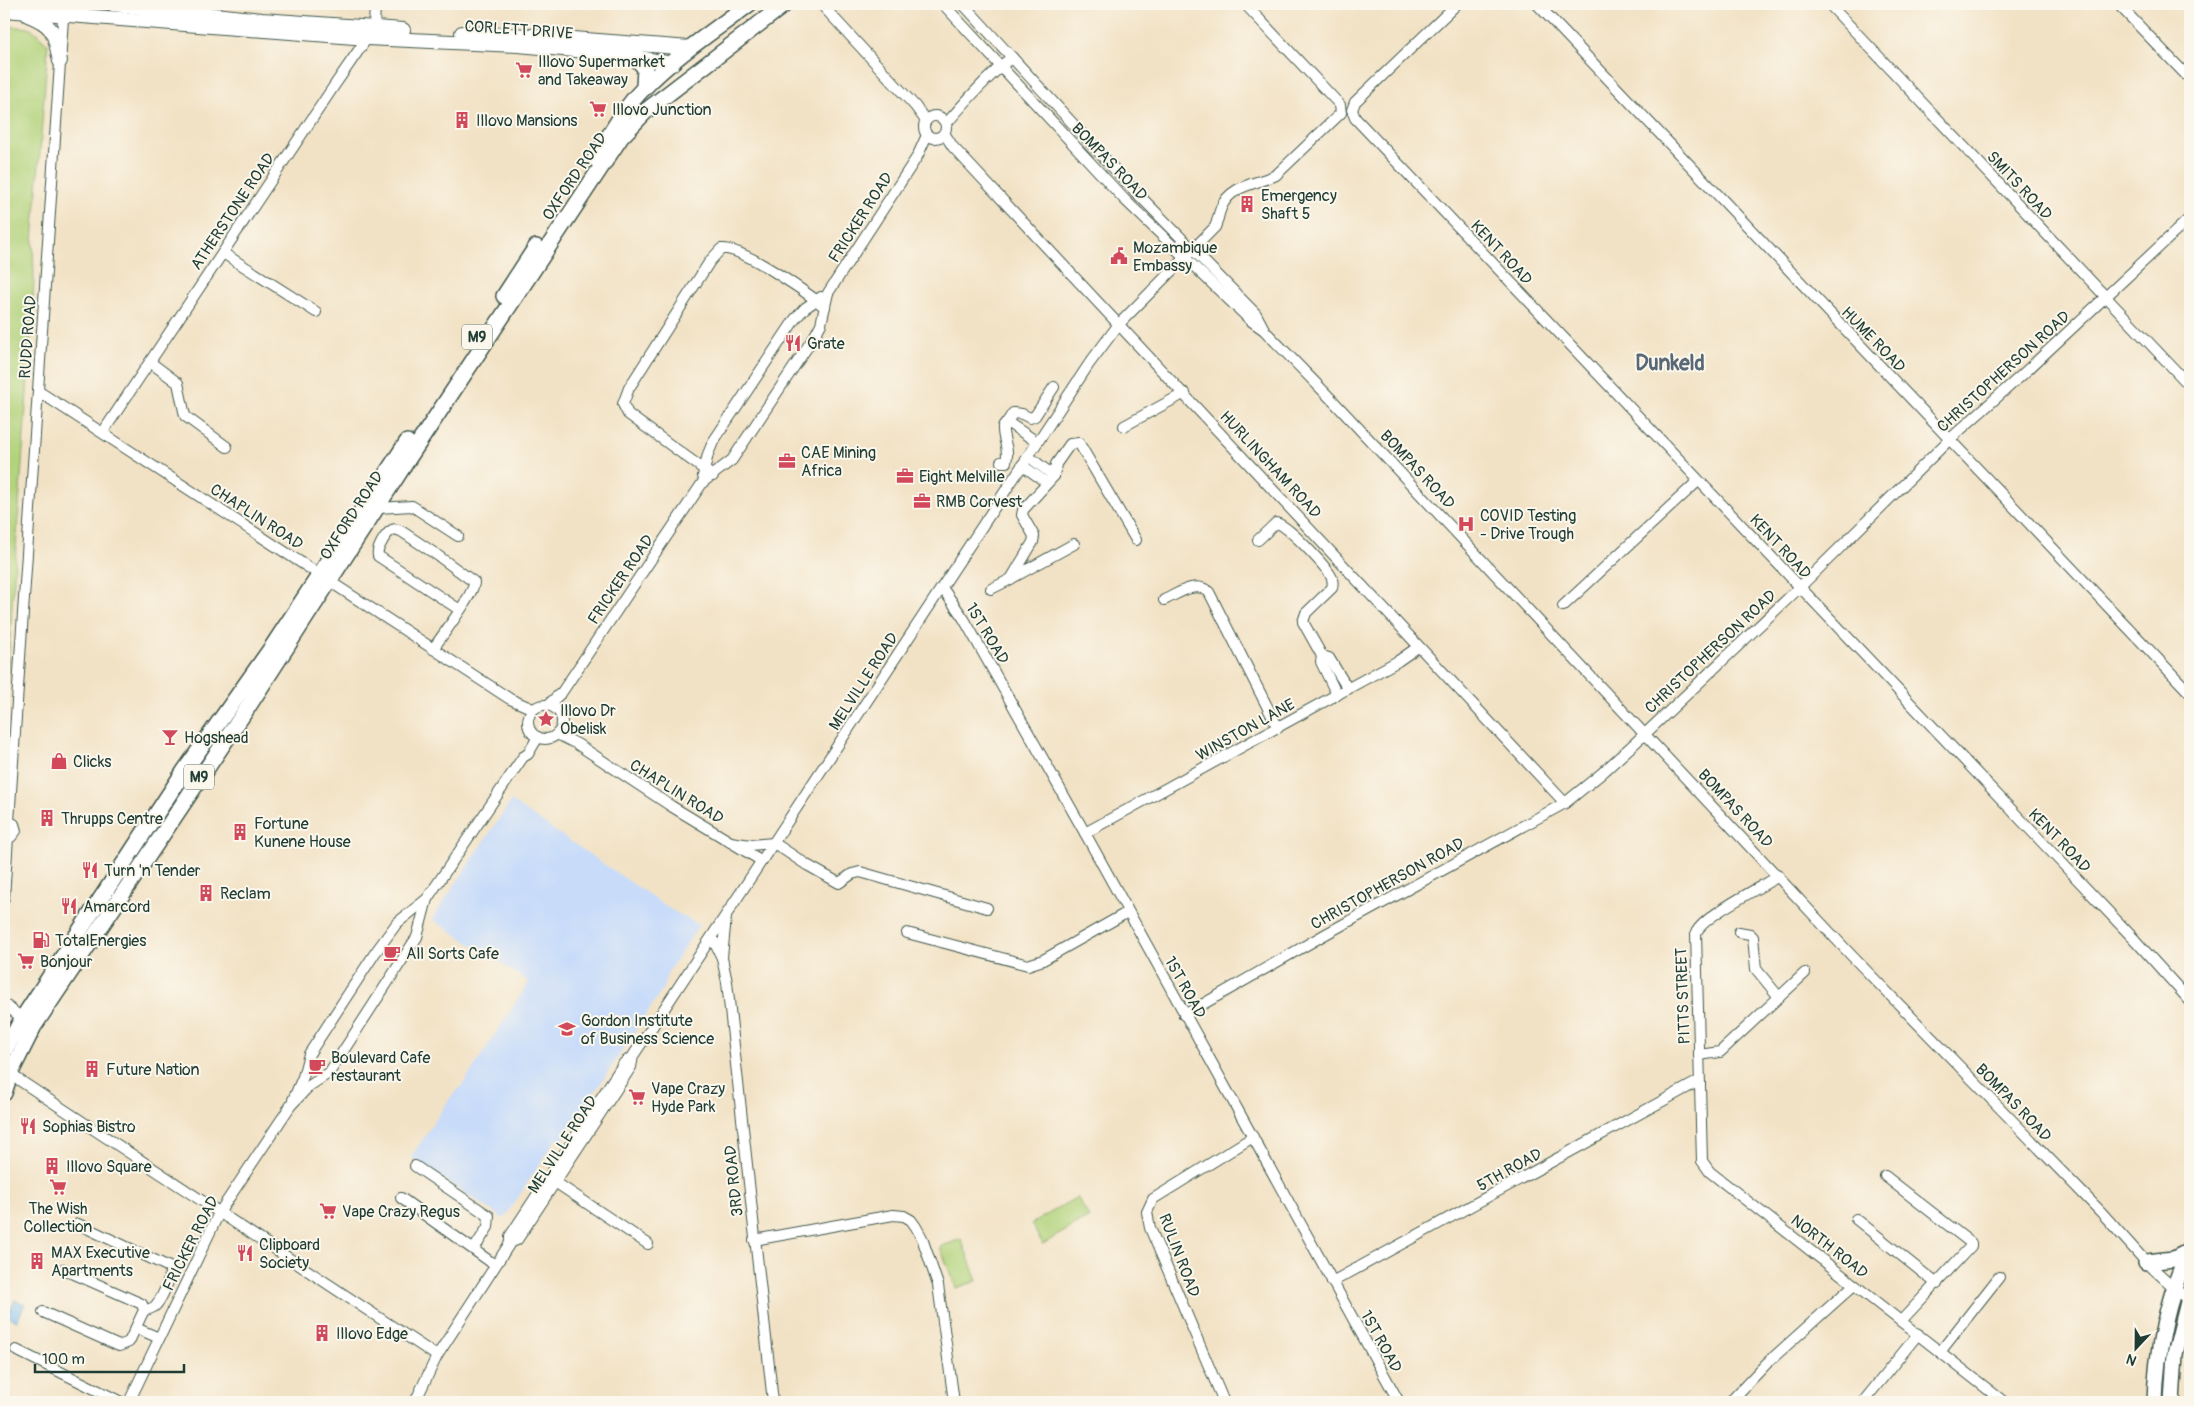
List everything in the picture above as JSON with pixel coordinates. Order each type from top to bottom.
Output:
[{"type":"main road","name":"CORLETT DRIVE","points":[[112,4],[370,33],[533,36],[690,48]]},
{"type":"main road","name":"OXFORD ROAD","points":[[324,577],[624,113],[644,87],[690,48],[749,4]]},
{"type":"main road","name":"OXFORD ROAD","points":[[4,1052],[28,1023],[186,770],[272,647],[378,508],[622,137],[641,115],[785,4]]},
{"type":"main road","name":"CORLETT DRIVE","points":[[7,10],[64,9],[518,45],[634,56],[672,64]]},
{"type":"main road","points":[[7,10],[39,20],[51,27],[54,32],[60,61]]},
{"type":"main road","points":[[634,56],[645,68],[644,87]]},
{"type":"main road","points":[[672,64],[690,67],[709,61]]},
{"type":"main road","name":"OXFORD ROAD","points":[[4,1093],[28,1023]]},
{"type":"main road","points":[[2146,1262],[2174,1260],[2190,1249]]},
{"type":"main road","points":[[2155,1402],[2164,1326],[2174,1290],[2190,1249]]},
{"type":"main road","points":[[2172,1402],[2176,1354],[2190,1299]]},
{"type":"street","name":"ATHERSTONE ROAD","points":[[103,432],[370,33],[376,4]]},
{"type":"street","name":"HURLINGHAM ROAD","points":[[821,4],[1565,803]]},
{"type":"street","name":"BOMPAS ROAD","points":[[943,4],[1119,193],[1184,259],[1250,320],[1264,330],[1335,403],[1646,733],[1851,955],[2102,1213],[2146,1262],[2174,1290],[2190,1299]]},
{"type":"street","name":"BOMPAS ROAD","points":[[963,4],[1129,185],[1256,314],[1264,330]]},
{"type":"street","name":"KENT ROAD","points":[[1245,4],[2190,1001]]},
{"type":"street","name":"MELVILLE ROAD","points":[[510,1243],[510,1236],[624,1063],[633,1056],[943,589],[1037,442],[1119,324],[1215,227],[1220,218],[1221,208],[1235,192],[1242,186],[1264,181],[1276,175],[1340,114],[1347,110],[1457,4]]},
{"type":"street","name":"HUME ROAD","points":[[1537,4],[1860,347],[1950,439],[2190,693]]},
{"type":"street","name":"SMITS ROAD","points":[[1829,4],[2190,386]]},
{"type":"street","points":[[2118,4],[2190,79]]},
{"type":"street","name":"RUDD ROAD","points":[[6,837],[12,836],[16,831],[14,824],[6,822],[64,9]]},
{"type":"street","name":"FRICKER ROAD","points":[[708,473],[732,460],[814,338],[821,324],[828,293],[917,157],[921,155],[936,128],[1000,66],[1012,57]]},
{"type":"street","name":"CHRISTOPHERSON ROAD","points":[[1184,1015],[1324,934],[1565,803],[1602,774],[1799,588],[1950,439],[2190,218]]},
{"type":"street","points":[[708,473],[628,414],[623,404],[629,388],[710,261],[721,249],[733,250],[774,272],[825,307]]},
{"type":"street","points":[[222,253],[316,312]]},
{"type":"street","name":"FRICKER ROAD","points":[[553,707],[703,482],[708,473],[710,448],[731,414],[795,319],[816,300],[828,293]]},
{"type":"street","points":[[150,362],[178,383],[183,413],[188,420],[227,447]]},
{"type":"street","points":[[1001,462],[1006,462],[1008,454],[1008,444],[1002,436],[1002,427],[1013,413],[1022,414],[1030,418],[1036,416],[1054,387]]},
{"type":"street","name":"CHAPLIN ROAD","points":[[38,391],[531,714]]},
{"type":"street","points":[[1124,426],[1184,393]]},
{"type":"street","points":[[1007,422],[1037,442]]},
{"type":"street","points":[[1011,579],[1033,542],[1034,536],[1022,515],[1023,510],[1050,479],[1056,464],[1070,444],[1079,443],[1136,540]]},
{"type":"street","points":[[1025,461],[1050,479]]},
{"type":"street","points":[[1563,606],[1698,481]]},
{"type":"street","points":[[378,508],[403,505],[412,506],[458,536]]},
{"type":"street","points":[[1258,540],[1276,523],[1280,523],[1291,532],[1331,576],[1332,588],[1306,612],[1303,619],[1308,633],[1322,656],[1321,662],[1337,695]]},
{"type":"street","points":[[433,649],[460,610],[475,585],[472,579],[400,531],[394,529],[390,531],[377,550],[378,556],[460,610]]},
{"type":"street","points":[[991,590],[1074,544]]},
{"type":"street","points":[[1164,600],[1195,586],[1204,588],[1209,592],[1278,728]]},
{"type":"street","name":"1ST ROAD","points":[[943,589],[964,620],[1085,833],[1399,1402]]},
{"type":"street","name":"WINSTON LANE","points":[[1085,833],[1348,689],[1418,647]]},
{"type":"street","points":[[1322,656],[1329,658],[1348,689]]},
{"type":"street","points":[[543,704],[553,707],[561,715],[559,730],[547,738],[535,735],[531,714],[543,704]]},
{"type":"street","name":"CHAPLIN ROAD","points":[[559,730],[576,738],[577,744],[762,862]]},
{"type":"street","name":"FRICKER ROAD","points":[[291,1105],[303,1077],[309,1054],[375,953],[396,923],[427,899],[522,757],[528,754],[535,735]]},
{"type":"street","points":[[4,898],[6,837]]},
{"type":"street","points":[[730,842],[752,845],[774,843],[807,865],[839,882],[852,874],[860,872],[987,908]]},
{"type":"street","name":"PITTS STREET","points":[[1700,1081],[1696,933],[1700,925],[1779,876]]},
{"type":"street","name":"FRICKER ROAD","points":[[129,1402],[219,1212],[291,1105],[309,1086],[329,1073],[417,937],[427,899]]},
{"type":"street","points":[[907,933],[1028,965],[1043,960],[1128,912]]},
{"type":"street","name":"3RD ROAD","points":[[722,958],[726,916]]},
{"type":"street","points":[[1739,932],[1753,936],[1756,969],[1779,997]]},
{"type":"street","name":"3RD ROAD","points":[[712,937],[722,958],[727,982],[754,1240],[774,1402]]},
{"type":"street","points":[[1699,1056],[1720,1052],[1805,973]]},
{"type":"street","points":[[4,1004],[28,1023]]},
{"type":"street","name":"MELVILLE ROAD","points":[[415,1402],[437,1356],[495,1264],[510,1243],[517,1240],[631,1067],[633,1056]]},
{"type":"street","points":[[10,1074],[437,1356]]},
{"type":"street","name":"5TH ROAD","points":[[1332,1282],[1700,1081]]},
{"type":"street","name":"NORTH ROAD","points":[[1700,1081],[1701,1155],[1706,1167],[2004,1402]]},
{"type":"street","name":"RULIN ROAD","points":[[1224,1402],[1150,1228],[1147,1212],[1153,1199],[1252,1138]]},
{"type":"street","points":[[415,1166],[489,1216],[490,1223],[474,1249]]},
{"type":"street","points":[[1884,1176],[1971,1243],[1971,1246],[1937,1284],[1901,1321]]},
{"type":"street","points":[[555,1182],[648,1244]]},
{"type":"street","points":[[401,1198],[495,1264]]},
{"type":"street","points":[[754,1240],[893,1215],[904,1216],[911,1220],[922,1238],[940,1296],[954,1402]]},
{"type":"street","points":[[1856,1219],[1937,1284]]},
{"type":"street","points":[[78,1224],[169,1267],[170,1274],[158,1302],[152,1308],[144,1310]]},
{"type":"street","points":[[43,1312],[119,1346],[130,1342],[144,1310],[140,1302],[63,1269]]},
{"type":"street","points":[[1940,1352],[1999,1277]]},
{"type":"street","points":[[1731,1401],[1768,1363],[1854,1285]]},
{"type":"street","points":[[136,1328],[159,1338]]},
{"type":"street","points":[[1863,1402],[1918,1334]]},
{"type":"street","points":[[16,1350],[120,1402]]},
{"type":"shaded area","name":"Gordon Institute of Business Science","points":[[511,801],[673,911],[699,925],[667,974],[663,989],[563,1140],[556,1139],[504,1219],[411,1157],[450,1098],[461,1087],[529,982],[432,919]]},
{"type":"green space","points":[[4,26],[31,28],[48,44],[33,242],[32,320],[4,721]]},
{"type":"green space","points":[[1077,1197],[1089,1217],[1043,1244],[1031,1224]]},
{"type":"green space","points":[[961,1239],[977,1281],[956,1288],[940,1247]]},
{"type":"water","points":[[15,1300],[25,1304],[17,1321],[7,1316]]},
{"type":"place","name":"Illovo Supermarket and Takeaway","points":[[524,70]]},
{"type":"place","name":"Illovo Junction","points":[[598,109]]},
{"type":"place","name":"Illovo Mansions","points":[[462,120]]},
{"type":"place","name":"Emergency Shaft 5","points":[[1247,204]]},
{"type":"place","name":"Mozambique Embassy","points":[[1119,256]]},
{"type":"place","name":"Grate","points":[[793,343]]},
{"type":"place","name":"CAE Mining Africa","points":[[787,461]]},
{"type":"place","name":"Eight Melville","points":[[905,476]]},
{"type":"place","name":"RMB Corvest","points":[[922,501]]},
{"type":"place","name":"COVID Testing - Drive Trough","points":[[1466,524]]},
{"type":"place","name":"Illovo Dr Obelisk","points":[[546,719]]},
{"type":"place","name":"Hogshead","points":[[170,737]]},
{"type":"place","name":"Clicks","points":[[59,761]]},
{"type":"place","name":"Thrupps Centre","points":[[47,818]]},
{"type":"place","name":"Fortune Kunene House","points":[[240,832]]},
{"type":"place","name":"Turn 'n Tender","points":[[90,870]]},
{"type":"place","name":"Reclam","points":[[206,893]]},
{"type":"place","name":"Amarcord","points":[[69,906]]},
{"type":"place","name":"TotalEnergies","points":[[41,940]]},
{"type":"place","name":"All Sorts Cafe","points":[[392,953]]},
{"type":"place","name":"Bonjour","points":[[26,961]]},
{"type":"place","name":"Gordon Institute of Business Science","points":[[567,1029]]},
{"type":"place","name":"Boulevard Cafe restaurant","points":[[317,1066]]},
{"type":"place","name":"Future Nation","points":[[92,1069]]},
{"type":"place","name":"Vape Crazy Hyde Park","points":[[637,1097]]},
{"type":"place","name":"Sophias Bistro","points":[[28,1126]]},
{"type":"place","name":"Illovo Square","points":[[52,1166]]},
{"type":"place","name":"The Wish Collection","points":[[58,1187]]},
{"type":"place","name":"Vape Crazy Regus","points":[[328,1211]]},
{"type":"place","name":"Clipboard Society","points":[[245,1253]]},
{"type":"place","name":"MAX Executive Apartments","points":[[37,1261]]},
{"type":"place","name":"Illovo Edge","points":[[322,1333]]},
{"type":"district","name":"Dunkeld","points":[[1670,363]]}]
